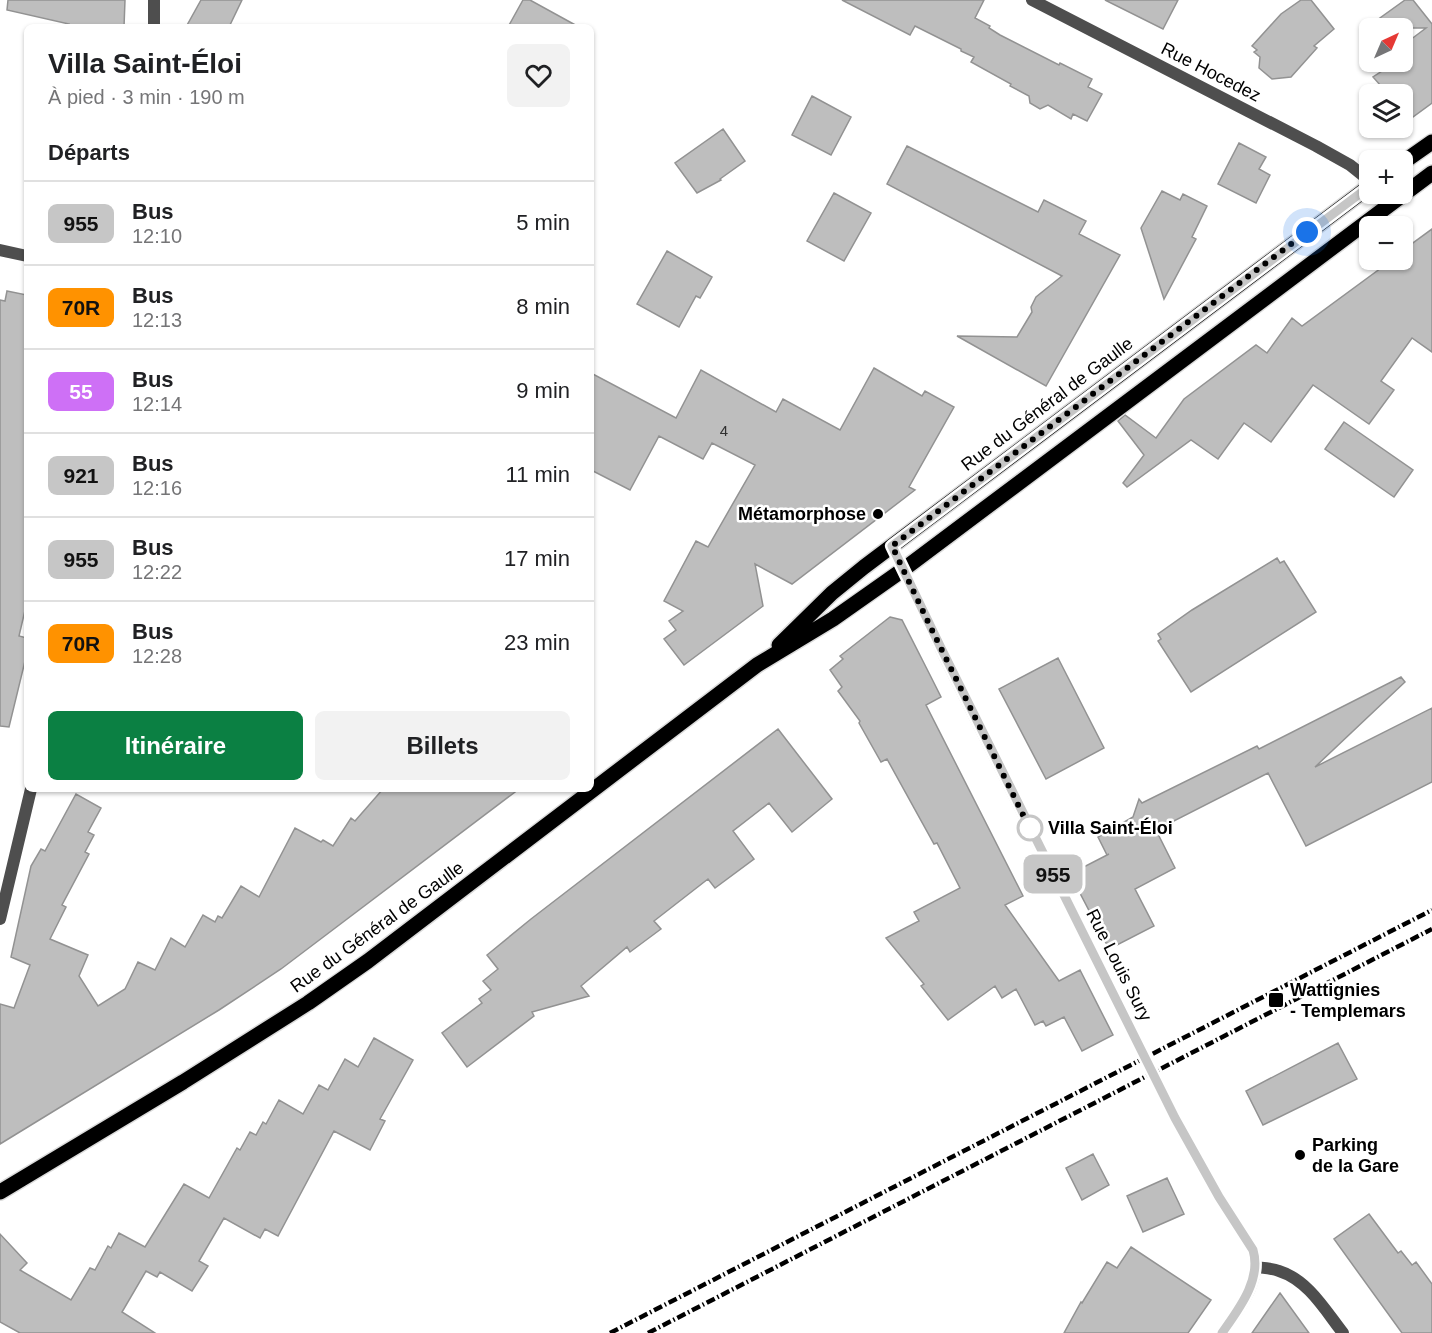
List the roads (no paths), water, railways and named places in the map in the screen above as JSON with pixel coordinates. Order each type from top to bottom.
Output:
[{"type":"main road","points":[[1413,155],[1432,142]]},
{"type":"main road","name":"Rue du Général de Gaulle","points":[[1413,183],[1432,173]]},
{"type":"main road","name":"Rue du Général de Gaulle","points":[[594,789],[757,665],[832,593],[892,546],[1359,192]]},
{"type":"main road","name":"Rue du Général de Gaulle","points":[[757,665],[833,620],[904,569],[1378,204]]},
{"type":"main road","name":"Rue Louis Sury","points":[[892,546],[1175,1118],[1225,1209],[1249,1242],[1256,1259],[1255,1267]]},
{"type":"main road","name":"Rue du Général de Gaulle","points":[[0,1192],[183,1082],[308,1003],[377,954],[590,792]]},
{"type":"main road","points":[[1222,1333],[1244,1299],[1252,1282],[1255,1267]]},
{"type":"street","points":[[154,0],[154,24]]},
{"type":"street","name":"Rue Hocedez","points":[[1032,0],[1316,146],[1350,165],[1359,174]]},
{"type":"street","points":[[0,250],[24,255]]},
{"type":"street","points":[[0,919],[30,792]]},
{"type":"street","points":[[1255,1267],[1278,1270],[1292,1276],[1306,1287],[1343,1333]]},
{"type":"railway","points":[[610,1333],[1432,910]]},
{"type":"railway","points":[[648,1333],[1432,929]]},
{"type":"place","name":"Métamorphose","points":[[878,514]]},
{"type":"place","name":"Villa Saint-Éloi","points":[[1030,828]]},
{"type":"place","name":"Wattignies - Templemars","points":[[1276,1000]]},
{"type":"place","name":"Parking de la Gare","points":[[1300,1155]]}]
